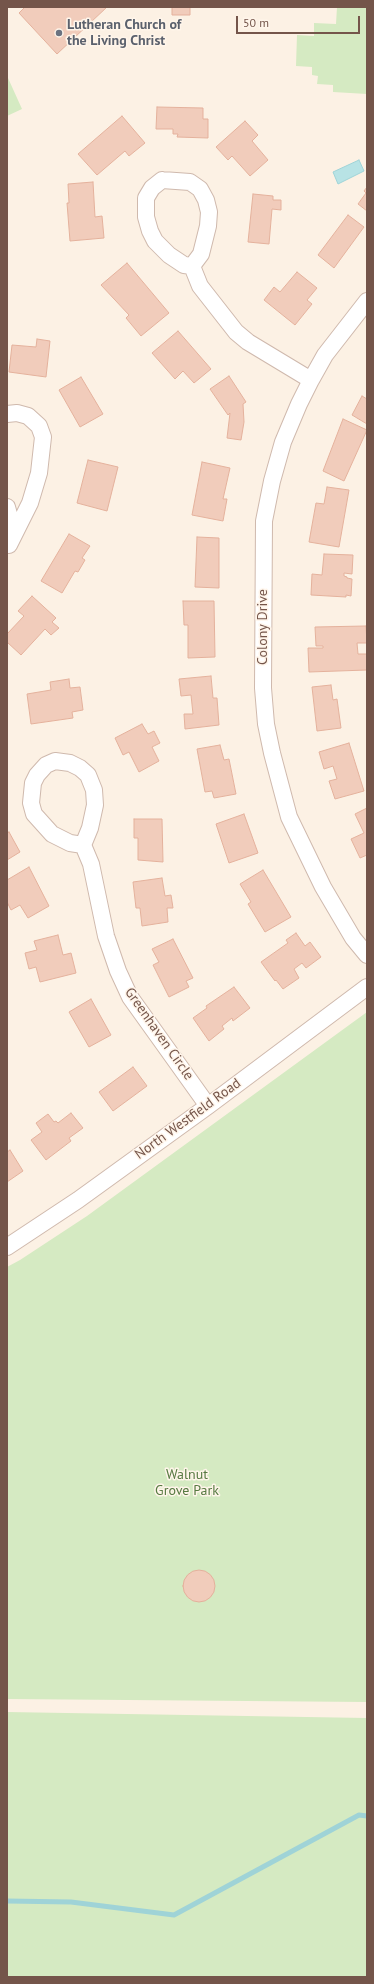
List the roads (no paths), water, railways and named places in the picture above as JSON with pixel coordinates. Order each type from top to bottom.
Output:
[{"type":"street","points":[[162,180],[190,182],[200,189],[206,200],[209,212],[208,226],[201,254],[192,266],[184,264],[169,255],[155,241],[150,232],[146,218],[146,198],[152,188],[162,180]]},
{"type":"street","points":[[192,266],[200,286],[236,332],[248,342],[311,380]]},
{"type":"street","name":"Colony Drive","points":[[367,301],[325,355],[311,380],[283,442],[272,481],[264,521],[263,688],[266,724],[272,754],[289,817],[300,843],[323,887],[353,938],[367,955]]},
{"type":"street","points":[[7,414],[17,413],[28,416],[39,426],[43,443],[39,473],[30,503],[8,546]]},
{"type":"street","points":[[7,507],[10,518],[8,546]]},
{"type":"street","points":[[55,761],[70,763],[80,768],[88,775],[94,790],[95,805],[90,828],[83,845],[70,844],[52,834],[34,814],[31,803],[33,783],[37,775],[46,766],[55,761]]},
{"type":"street","name":"Greenhaven Circle","points":[[83,845],[91,864],[106,936],[118,971],[130,997],[208,1106]]},
{"type":"street","name":"North Westfield Road","points":[[7,1247],[78,1200],[208,1106],[367,987]]},
{"type":"water","points":[[359,160],[364,171],[338,184],[333,172]]},
{"type":"waterway","points":[[7,1901],[71,1902],[174,1915],[359,1815],[367,1816]]},
{"type":"place","name":"Lutheran Church of the Living Christ","points":[[59,33]]},
{"type":"park label","name":"Walnut Grove Park","points":[[187,1484]]}]
